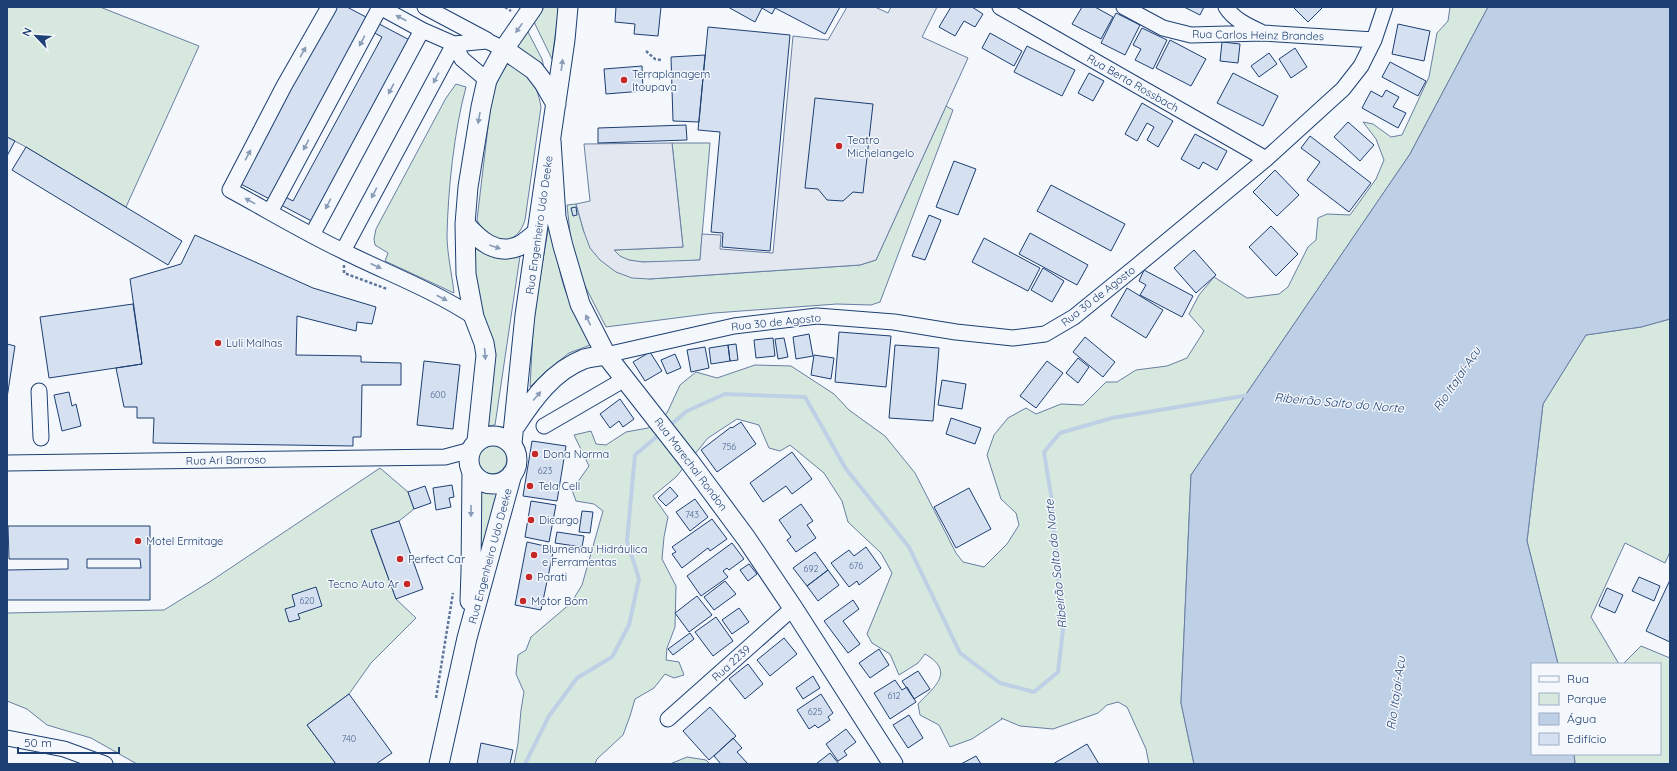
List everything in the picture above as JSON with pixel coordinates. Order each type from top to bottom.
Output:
[{"type":"main road","name":"Rua Engenheiro Udo Deeke","points":[[467,638],[471,570],[472,457],[486,355],[484,343],[474,317],[466,274],[465,224],[474,146],[487,80],[496,45],[533,7]]},
{"type":"main road","name":"Rua Engenheiro Udo Deeke","points":[[513,436],[525,315],[551,141],[568,7]]},
{"type":"main road","points":[[496,45],[534,70],[544,83],[556,104]]},
{"type":"main road","name":"Rua Marechal Rondon","points":[[551,141],[556,217],[563,246],[580,304],[606,355],[690,461],[746,538],[793,608],[893,764]]},
{"type":"main road","points":[[465,224],[476,236],[488,245],[501,250],[519,246],[537,233]]},
{"type":"main road","points":[[513,436],[487,435],[472,457],[483,483],[496,485],[506,480],[512,474],[517,460],[513,436],[530,404],[546,385],[564,370],[585,359],[606,355]]},
{"type":"main road","name":"Rua Engenheiro Udo Deeke","points":[[439,764],[467,638],[512,474]]},
{"type":"street","points":[[329,7],[284,86],[230,190],[343,251],[409,281],[454,304],[474,317]]},
{"type":"street","points":[[270,212],[380,7],[422,30],[454,44],[496,45]]},
{"type":"street","points":[[425,7],[496,45]]},
{"type":"street","name":"Rua Berta Rossbach","points":[[1000,7],[1266,159]]},
{"type":"street","name":"Rua Carlos Heinz Brandes","points":[[1124,7],[1163,28],[1191,35],[1263,33],[1374,40]]},
{"type":"street","points":[[1226,7],[1246,25],[1263,33]]},
{"type":"street","name":"Rua 30 de Agosto","points":[[606,355],[734,326],[817,316],[894,322],[956,332],[1014,338],[1044,334],[1080,312],[1266,159],[1344,89],[1361,66],[1374,40],[1386,7]]},
{"type":"street","points":[[312,234],[422,30]]},
{"type":"street","points":[[454,44],[462,59],[487,80]]},
{"type":"street","points":[[343,251],[454,44]]},
{"type":"street","points":[[544,426],[625,379]]},
{"type":"street","points":[[39,391],[41,438]]},
{"type":"street","name":"Rua Ari Barroso","points":[[7,463],[472,457]]},
{"type":"street","name":"Rua 2239","points":[[668,719],[793,608]]},
{"type":"street","points":[[7,738],[64,749],[105,764]]},
{"type":"path","points":[[646,51],[655,59],[661,60]]},
{"type":"path","points":[[343,251],[344,273],[393,291]]},
{"type":"path","points":[[435,704],[454,586]]},
{"type":"green space","points":[[7,7],[100,7],[199,46],[126,207],[7,137]]},
{"type":"green space","points":[[544,7],[559,7],[552,59],[534,22]]},
{"type":"green space","points":[[1450,7],[1488,7],[1410,154],[1191,475],[1181,703],[1194,764],[1149,764],[1146,749],[1127,707],[1118,702],[1107,705],[1098,713],[1053,729],[1020,726],[1001,718],[1002,719],[972,739],[950,747],[939,725],[920,715],[918,704],[930,692],[939,679],[941,673],[939,667],[925,654],[918,663],[899,675],[890,654],[872,643],[867,634],[892,573],[881,553],[848,522],[842,501],[824,473],[790,445],[780,451],[769,448],[759,425],[737,419],[708,438],[676,477],[653,496],[668,517],[662,559],[676,586],[675,627],[667,648],[666,660],[679,662],[684,675],[674,678],[665,674],[654,688],[635,699],[623,735],[597,759],[595,764],[514,764],[524,692],[516,674],[518,655],[526,650],[531,637],[571,603],[582,585],[603,511],[594,504],[576,501],[572,490],[589,466],[574,435],[591,431],[596,444],[606,445],[626,432],[648,428],[667,413],[680,385],[696,372],[717,378],[755,365],[791,366],[834,394],[849,410],[885,436],[915,473],[956,553],[963,562],[984,567],[1007,544],[1019,525],[1016,513],[1001,499],[987,455],[994,435],[1008,418],[1026,408],[1036,414],[1061,404],[1083,405],[1106,382],[1117,382],[1136,370],[1167,366],[1187,358],[1204,331],[1189,314],[1199,295],[1214,277],[1247,298],[1279,294],[1288,287],[1308,247],[1316,240],[1318,218],[1327,214],[1350,215],[1376,179],[1384,160],[1376,139],[1363,122],[1373,124],[1391,137],[1402,135],[1429,77],[1437,33],[1448,21]]},
{"type":"green space","points":[[526,28],[542,59],[545,72],[530,56],[513,45]]},
{"type":"green space","points":[[505,63],[530,79],[537,91],[541,107],[525,220],[518,234],[504,241],[484,233],[477,220],[490,110],[496,80]]},
{"type":"green space","points":[[456,84],[466,87],[458,122],[450,180],[447,235],[454,293],[385,261],[388,253],[375,245],[374,239],[376,229],[446,98]]},
{"type":"green space","points":[[946,106],[953,110],[880,302],[871,305],[837,304],[714,313],[606,327],[583,282],[571,243],[567,205],[576,204],[584,232],[649,279],[860,265],[876,260]]},
{"type":"green space","points":[[672,143],[710,143],[700,260],[647,262],[627,260],[620,257],[614,250],[683,247]]},
{"type":"green space","points":[[551,212],[557,257],[565,290],[571,306],[593,344],[569,353],[544,373],[530,387],[534,313]]},
{"type":"green space","points":[[472,244],[490,255],[506,258],[520,256],[495,425],[487,426],[479,306]]},
{"type":"green space","points":[[1670,319],[1670,552],[1665,563],[1625,543],[1591,617],[1618,663],[1558,663],[1527,541],[1543,404],[1586,335],[1641,327]]},
{"type":"green space","points":[[492,444],[498,445],[506,453],[506,465],[498,473],[492,474],[486,473],[478,465],[477,459],[478,453],[486,445]]},
{"type":"green space","points":[[380,468],[408,492],[414,509],[399,521],[371,531],[396,599],[416,618],[371,663],[349,694],[307,725],[336,764],[137,764],[91,738],[47,725],[27,709],[7,701],[7,613],[164,610],[211,581]]},
{"type":"green space","points":[[476,488],[500,493],[481,562]]},
{"type":"green space","points":[[1641,646],[1670,658],[1670,764],[1575,764],[1574,755],[1661,755],[1661,663],[1624,663]]},
{"type":"green space","points":[[687,757],[706,760],[710,764],[670,764]]},
{"type":"shaded area","points":[[847,7],[875,7],[888,13],[891,7],[937,7],[922,37],[968,58],[876,260],[860,265],[649,279],[632,278],[616,272],[600,260],[590,248],[576,204],[590,201],[584,144],[672,143],[683,247],[614,250],[620,256],[629,260],[643,262],[700,260],[702,234],[721,235],[720,249],[773,253],[793,36],[828,40]]},
{"type":"water","name":"Rio Itajaí-Açu","points":[[1488,7],[1670,7],[1670,319],[1641,327],[1586,335],[1543,404],[1527,541],[1558,663],[1531,663],[1531,755],[1574,755],[1575,764],[1194,764],[1181,703],[1191,475],[1410,154]]},
{"type":"building","points":[[332,7],[347,7],[419,45],[323,227],[239,183]],"holes":[[[362,26],[382,37],[293,201],[274,191]]]},
{"type":"building","points":[[616,7],[661,7],[658,36],[634,34],[635,24],[615,22]]},
{"type":"building","points":[[728,7],[840,7],[825,34],[775,8],[772,14],[762,8],[755,22]]},
{"type":"building","points":[[951,7],[972,7],[983,14],[975,27],[964,21],[955,36],[939,27]]},
{"type":"building","points":[[1082,7],[1095,7],[1113,17],[1101,39],[1072,24]]},
{"type":"building","points":[[1184,7],[1204,7],[1200,15]]},
{"type":"building","points":[[1293,7],[1323,7],[1308,22]]},
{"type":"building","points":[[1116,13],[1140,25],[1125,55],[1101,43]]},
{"type":"building","points":[[1398,24],[1430,31],[1424,61],[1392,54]]},
{"type":"building","points":[[708,27],[790,35],[770,251],[722,247],[723,233],[711,232],[720,132],[698,130]]},
{"type":"building","points":[[1142,28],[1167,40],[1153,69],[1135,60],[1141,49],[1133,45]]},
{"type":"building","points":[[990,33],[1022,51],[1014,66],[982,48]]},
{"type":"building","points":[[1170,40],[1206,59],[1191,86],[1156,68]]},
{"type":"building","points":[[1222,42],[1240,44],[1238,63],[1220,61]]},
{"type":"building","points":[[1027,46],[1075,70],[1062,96],[1014,72]]},
{"type":"building","points":[[1295,48],[1307,67],[1291,78],[1279,59]]},
{"type":"building","points":[[1269,53],[1277,64],[1259,77],[1251,66]]},
{"type":"building","points":[[705,55],[699,122],[673,121],[671,57]]},
{"type":"building","points":[[1390,62],[1426,81],[1418,96],[1382,77]]},
{"type":"building","name":"Terraplanagem Itoupava","points":[[642,66],[643,91],[606,94],[604,69]]},
{"type":"building","points":[[1089,73],[1104,81],[1093,101],[1078,93]]},
{"type":"building","points":[[1233,73],[1278,96],[1263,126],[1217,103]]},
{"type":"building","points":[[1386,90],[1399,97],[1393,107],[1406,113],[1398,128],[1362,108],[1371,91],[1382,97]]},
{"type":"building","name":"Teatro Michelangelo","points":[[815,98],[873,104],[863,193],[853,192],[843,201],[827,200],[818,189],[805,188]]},
{"type":"building","points":[[1142,103],[1173,121],[1158,147],[1147,140],[1154,127],[1147,123],[1137,141],[1125,134]]},
{"type":"building","points":[[1348,122],[1374,145],[1360,161],[1334,137]]},
{"type":"building","points":[[686,125],[687,140],[598,143],[598,128]]},
{"type":"building","points":[[1195,134],[1227,151],[1217,170],[1203,162],[1199,169],[1181,159]]},
{"type":"building","points":[[1310,136],[1371,183],[1349,212],[1307,180],[1320,162],[1301,148]]},
{"type":"building","points":[[7,137],[15,141],[7,156]]},
{"type":"building","points":[[26,147],[182,241],[168,265],[12,170]]},
{"type":"building","points":[[954,161],[976,169],[958,215],[936,207]]},
{"type":"building","points":[[1275,170],[1299,195],[1277,216],[1253,192]]},
{"type":"building","points":[[1051,185],[1125,224],[1111,251],[1037,211]]},
{"type":"building","points":[[576,207],[577,215],[573,216],[571,208]]},
{"type":"building","points":[[929,215],[941,220],[925,260],[912,256]]},
{"type":"building","points":[[1271,226],[1298,254],[1276,276],[1249,247]]},
{"type":"building","points":[[1030,233],[1088,265],[1077,285],[1019,254]]},
{"type":"building","name":"Luli Malhas","points":[[195,235],[313,288],[376,307],[372,324],[357,322],[356,331],[297,316],[296,355],[361,356],[361,362],[401,363],[401,385],[362,385],[361,437],[353,437],[353,446],[153,443],[154,418],[137,418],[137,407],[124,407],[116,368],[142,364],[130,279],[181,264]]},
{"type":"building","points":[[984,238],[1040,268],[1028,291],[972,262]]},
{"type":"building","points":[[1194,250],[1216,275],[1196,293],[1174,268]]},
{"type":"building","points":[[1043,268],[1064,281],[1052,302],[1031,290]]},
{"type":"building","points":[[1144,270],[1193,296],[1182,317],[1140,295],[1146,285],[1139,281]]},
{"type":"building","points":[[1127,288],[1163,310],[1146,338],[1111,316]]},
{"type":"building","points":[[133,304],[142,364],[49,378],[40,317]]},
{"type":"building","points":[[839,332],[891,336],[886,387],[835,382]]},
{"type":"building","points":[[809,334],[813,356],[796,359],[793,337]]},
{"type":"building","points":[[1085,337],[1115,362],[1103,377],[1073,352]]},
{"type":"building","points":[[773,338],[775,356],[756,358],[754,340]]},
{"type":"building","points":[[784,338],[788,357],[778,359],[775,339]]},
{"type":"building","points":[[7,344],[15,346],[7,398]]},
{"type":"building","points":[[736,344],[738,360],[730,361],[728,345]]},
{"type":"building","points":[[728,345],[730,361],[711,364],[709,348]]},
{"type":"building","points":[[895,345],[939,348],[933,421],[889,418]]},
{"type":"building","points":[[705,347],[709,368],[691,372],[687,350]]},
{"type":"building","points":[[650,352],[662,371],[645,381],[633,362]]},
{"type":"building","points":[[675,354],[681,368],[667,374],[661,360]]},
{"type":"building","points":[[814,355],[834,358],[831,379],[811,375]]},
{"type":"building","points":[[1078,358],[1089,367],[1078,383],[1066,373]]},
{"type":"building","points":[[424,361],[460,365],[453,429],[417,425]]},
{"type":"building","points":[[1047,361],[1063,373],[1036,408],[1020,396]]},
{"type":"building","points":[[942,380],[966,384],[962,409],[938,405]]},
{"type":"building","points":[[69,392],[72,406],[76,404],[81,426],[62,431],[54,395]]},
{"type":"building","points":[[620,399],[634,419],[623,427],[619,421],[610,428],[600,414]]},
{"type":"building","points":[[951,418],[981,428],[975,444],[946,434]]},
{"type":"building","points":[[741,422],[756,444],[717,472],[701,450],[731,427],[732,428]]},
{"type":"building","points":[[532,441],[566,446],[557,501],[523,496]]},
{"type":"building","points":[[792,452],[812,479],[792,494],[786,486],[763,502],[750,483]]},
{"type":"building","points":[[452,485],[454,497],[449,498],[451,507],[436,510],[433,488]]},
{"type":"building","points":[[425,486],[431,503],[414,509],[408,492]]},
{"type":"building","points":[[670,487],[678,496],[666,506],[658,498]]},
{"type":"building","points":[[969,488],[991,529],[956,548],[934,507]]},
{"type":"building","points":[[695,499],[708,517],[690,531],[676,512]]},
{"type":"building","points":[[531,501],[556,505],[549,542],[525,537]]},
{"type":"building","points":[[801,504],[813,521],[807,525],[816,538],[796,552],[787,540],[791,537],[779,520]]},
{"type":"building","points":[[582,511],[593,512],[590,533],[579,532]]},
{"type":"building","points":[[712,519],[727,539],[710,551],[708,548],[682,568],[672,554],[676,552],[672,547]]},
{"type":"building","points":[[399,521],[423,589],[396,599],[371,530]]},
{"type":"building","points":[[8,526],[150,526],[150,600],[7,600],[7,570],[68,569],[68,559],[9,559]],"holes":[[[87,559],[140,559],[141,568],[87,568]]]},
{"type":"building","points":[[557,532],[584,536],[582,547],[555,543]]},
{"type":"building","points":[[527,542],[554,548],[541,610],[515,605]]},
{"type":"building","points":[[732,543],[744,559],[729,570],[727,568],[723,571],[728,577],[701,596],[687,576]]},
{"type":"building","points":[[866,547],[881,568],[859,585],[857,581],[849,587],[831,563],[849,550],[854,556]]},
{"type":"building","points":[[815,552],[828,570],[807,586],[793,568]]},
{"type":"building","points":[[749,564],[757,574],[748,581],[740,570]]},
{"type":"building","points":[[828,570],[839,585],[818,601],[807,586]]},
{"type":"building","points":[[1639,577],[1660,586],[1654,601],[1632,591]]},
{"type":"building","points":[[1670,580],[1670,642],[1646,631]]},
{"type":"building","points":[[725,581],[736,594],[714,610],[704,597]]},
{"type":"building","points":[[316,587],[322,606],[298,614],[300,619],[289,622],[285,609],[295,606],[292,595]]},
{"type":"building","points":[[1607,588],[1623,595],[1615,613],[1599,606]]},
{"type":"building","points":[[697,596],[712,615],[689,632],[675,613]]},
{"type":"building","points":[[853,600],[859,609],[843,621],[860,644],[848,653],[824,621]]},
{"type":"building","points":[[739,608],[749,622],[732,634],[722,620]]},
{"type":"building","points":[[716,617],[733,641],[713,656],[695,632]]},
{"type":"building","points":[[690,633],[694,639],[673,655],[668,649]]},
{"type":"building","points":[[784,638],[797,654],[770,676],[757,660]]},
{"type":"building","points":[[879,649],[889,665],[870,678],[859,663]]},
{"type":"building","points":[[748,664],[763,684],[745,699],[729,679]]},
{"type":"building","points":[[918,671],[930,689],[914,699],[902,681]]},
{"type":"building","points":[[813,676],[820,688],[803,699],[796,688]]},
{"type":"building","points":[[895,680],[902,690],[907,687],[916,702],[890,719],[874,693]]},
{"type":"building","points":[[349,694],[392,753],[376,764],[336,764],[307,725]]},
{"type":"building","points":[[821,694],[833,713],[828,717],[830,720],[818,728],[815,725],[809,729],[797,710]]},
{"type":"building","points":[[710,707],[736,736],[709,760],[683,731]]},
{"type":"building","points":[[909,715],[923,738],[908,748],[893,725]]},
{"type":"building","points":[[846,729],[856,742],[844,751],[847,755],[838,761],[826,744]]},
{"type":"building","points":[[733,738],[742,748],[737,752],[748,764],[721,764],[714,756]]},
{"type":"building","points":[[481,743],[513,750],[510,764],[477,764]]},
{"type":"building","points":[[1087,744],[1099,764],[1053,764]]},
{"type":"building","points":[[830,753],[839,764],[816,764]]},
{"type":"building","points":[[976,756],[981,764],[961,764]]},
{"type":"waterway","name":"Ribeirão Salto do Norte","points":[[668,427],[687,411],[725,394],[805,397],[846,469],[909,547],[960,653],[1000,683],[1034,692],[1058,672],[1063,630],[1051,495],[1044,452],[1060,433],[1112,418],[1249,395]]},
{"type":"waterway","name":"Ribeirão Salto do Norte","points":[[525,764],[549,716],[577,678],[612,657],[629,625],[639,579],[627,541],[635,455],[661,433]]},
{"type":"place","name":"Terraplanagem Itoupava","points":[[624,80]]},
{"type":"place","name":"Teatro Michelangelo","points":[[839,146]]},
{"type":"place","name":"Luli Malhas","points":[[218,343]]},
{"type":"place","name":"Dona Norma","points":[[535,454]]},
{"type":"place","name":"Tela Cell","points":[[530,486]]},
{"type":"place","name":"Dicargo","points":[[531,520]]},
{"type":"place","name":"Motel Ermitage","points":[[138,541]]},
{"type":"place","name":"Blumenau Hidráulica e Ferramentas","points":[[534,555]]},
{"type":"place","name":"Perfect Car","points":[[400,559]]},
{"type":"place","name":"Parati","points":[[529,577]]},
{"type":"place","name":"Tecno Auto Ar","points":[[407,584]]},
{"type":"place","name":"Motor Bom","points":[[523,601]]}]
